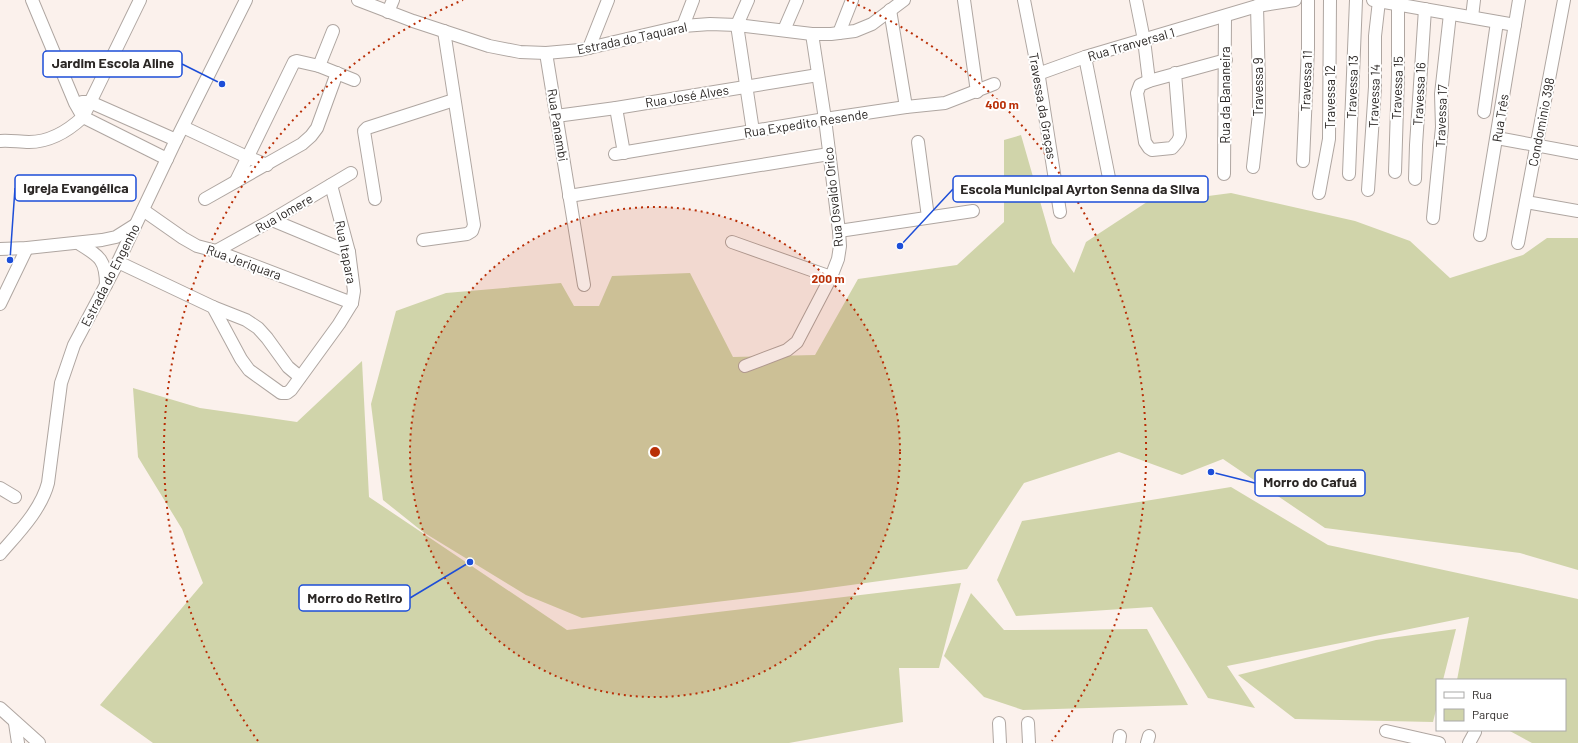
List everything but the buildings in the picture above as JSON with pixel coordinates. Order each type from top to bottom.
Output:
[{"type":"street","points":[[32,0],[75,103],[83,118],[167,159]]},
{"type":"street","points":[[1,139],[31,142],[52,137],[69,129],[83,118],[140,0]]},
{"type":"street","name":"Estrada do Engenho","points":[[0,554],[35,510],[45,494],[48,483],[61,383],[74,345],[117,263],[246,0]]},
{"type":"street","name":"Estrada do Taquaral","points":[[358,0],[388,12],[489,46],[520,52],[546,54],[589,48],[683,26],[737,25],[812,34],[855,31],[866,26],[904,0]]},
{"type":"street","points":[[388,12],[392,0]]},
{"type":"street","points":[[589,48],[608,0]]},
{"type":"street","points":[[683,26],[693,0]]},
{"type":"street","points":[[748,0],[737,25],[745,87],[753,131]]},
{"type":"street","points":[[784,30],[797,0]]},
{"type":"street","points":[[838,33],[852,0]]},
{"type":"street","points":[[964,0],[977,92]]},
{"type":"street","name":"Travessa da Graças","points":[[1024,0],[1038,74],[1060,212]]},
{"type":"street","points":[[1136,0],[1144,40],[1149,81]]},
{"type":"street","name":"Rua Tranversal 1","points":[[1038,74],[1085,57],[1225,17],[1257,6],[1295,0]]},
{"type":"street","name":"Travessa 11","points":[[1303,161],[1308,48],[1308,0]]},
{"type":"street","name":"Travessa 12","points":[[1319,193],[1330,139],[1330,0]]},
{"type":"street","name":"Travessa 13","points":[[1349,174],[1356,0]]},
{"type":"street","points":[[1472,18],[1474,0]]},
{"type":"street","name":"Rua Três","points":[[1480,235],[1519,0]]},
{"type":"street","name":"Condominio 398","points":[[1518,243],[1564,0]]},
{"type":"street","points":[[1376,1],[1515,25]]},
{"type":"street","name":"Travessa 14","points":[[1368,190],[1374,95],[1376,1]]},
{"type":"street","name":"Travessa 15","points":[[1395,172],[1398,75],[1398,4]]},
{"type":"street","name":"Travessa 9","points":[[1254,167],[1260,87],[1257,6]]},
{"type":"street","name":"Travessa 16","points":[[1416,180],[1416,145],[1425,9]]},
{"type":"street","points":[[890,10],[906,107]]},
{"type":"street","name":"Travessa 17","points":[[1433,218],[1442,127],[1441,94],[1450,14]]},
{"type":"street","name":"Rua da Bananeira","points":[[1224,174],[1226,60],[1225,17]]},
{"type":"street","points":[[1484,112],[1497,22]]},
{"type":"street","points":[[319,66],[333,31]]},
{"type":"street","points":[[423,240],[467,234],[472,231],[474,225],[444,31]]},
{"type":"street","name":"Rua Osvaldo Orico","points":[[745,366],[787,350],[797,342],[831,277],[838,259],[840,246],[839,231],[825,119],[812,34]]},
{"type":"street","name":"Rua Panambi","points":[[546,54],[584,285]]},
{"type":"street","points":[[1085,57],[1112,193]]},
{"type":"street","points":[[1175,73],[1180,136],[1172,148],[1155,150],[1149,148],[1145,142],[1137,98],[1138,88],[1149,81],[1175,73],[1226,60]]},
{"type":"street","points":[[236,181],[294,62],[297,61],[319,66],[354,80]]},
{"type":"street","points":[[205,199],[302,144],[311,136],[318,128],[337,74]]},
{"type":"street","name":"Rua José Alves","points":[[556,116],[616,108],[818,75]]},
{"type":"street","name":"Rua Expedito Resende","points":[[616,108],[619,154],[825,119],[906,107],[945,104],[994,84]]},
{"type":"street","points":[[375,199],[364,131],[367,128],[454,100]]},
{"type":"street","points":[[75,103],[90,102],[176,140]]},
{"type":"street","points":[[183,127],[247,157],[267,164]]},
{"type":"street","points":[[1497,138],[1578,153]]},
{"type":"street","points":[[918,142],[928,217]]},
{"type":"street","points":[[569,196],[829,154]]},
{"type":"street","name":"Rua Iomere","points":[[216,251],[351,173]]},
{"type":"street","name":"Rua Itapara","points":[[213,307],[241,359],[249,370],[281,392],[287,393],[291,390],[339,324],[352,303],[354,291],[349,252],[332,185]]},
{"type":"street","points":[[1526,202],[1578,211]]},
{"type":"street","name":"Rua Jeriquara","points":[[143,210],[197,246],[216,251],[352,303]]},
{"type":"street","points":[[839,231],[973,211]]},
{"type":"street","points":[[272,220],[349,252]]},
{"type":"street","points":[[0,249],[26,248],[102,240],[116,237],[135,225]]},
{"type":"street","points":[[732,242],[831,277]]},
{"type":"street","points":[[78,243],[97,254],[213,307],[246,320],[258,328],[268,338],[288,367],[300,377]]},
{"type":"street","points":[[0,304],[26,248]]},
{"type":"street","points":[[97,254],[104,266],[106,285]]},
{"type":"street","points":[[0,488],[15,497]]},
{"type":"street","points":[[0,708],[39,743]]},
{"type":"street","points":[[15,723],[18,743]]},
{"type":"street","points":[[999,723],[1000,743]]},
{"type":"street","points":[[1028,723],[1029,743]]},
{"type":"street","points":[[1386,731],[1439,743]]},
{"type":"street","points":[[1468,743],[1475,732]]},
{"type":"green space","points":[[1021,135],[1052,243],[1074,273],[1086,242],[1153,198],[1178,200],[1231,193],[1355,221],[1410,241],[1450,278],[1523,255],[1547,238],[1578,238],[1578,570],[1520,553],[1325,528],[1223,459],[1182,475],[1119,452],[1024,483],[967,569],[800,592],[582,618],[526,595],[423,532],[383,500],[371,404],[396,311],[446,293],[561,283],[574,306],[599,306],[612,276],[690,273],[733,357],[815,355],[858,279],[957,265],[1004,222],[1004,140]]},
{"type":"green space","points":[[362,361],[369,497],[567,630],[961,583],[939,668],[899,668],[903,722],[789,743],[153,743],[100,705],[203,583],[182,529],[138,457],[133,388],[200,408],[297,422]]},
{"type":"green space","points":[[1231,487],[1328,545],[1578,599],[1578,743],[1532,743],[1510,731],[1566,731],[1566,679],[1457,679],[1469,617],[1227,666],[1255,708],[1208,698],[1152,607],[1016,616],[997,580],[1022,521]]},
{"type":"green space","points":[[971,593],[1004,630],[1147,629],[1188,705],[1023,710],[984,697],[944,656]]},
{"type":"green space","points":[[1456,629],[1443,679],[1436,679],[1436,710],[1433,722],[1295,719],[1238,675],[1376,640]]},
{"type":"place","name":"Jardim Escola Aline","points":[[222,84]]},
{"type":"place","name":"Escola Municipal Ayrton Senna da Silva","points":[[900,246]]},
{"type":"place","name":"Igreja Evangélica","points":[[10,260]]},
{"type":"place","name":"Morro do Cafuá","points":[[1211,472]]},
{"type":"place","name":"Morro do Retiro","points":[[470,562]]}]
